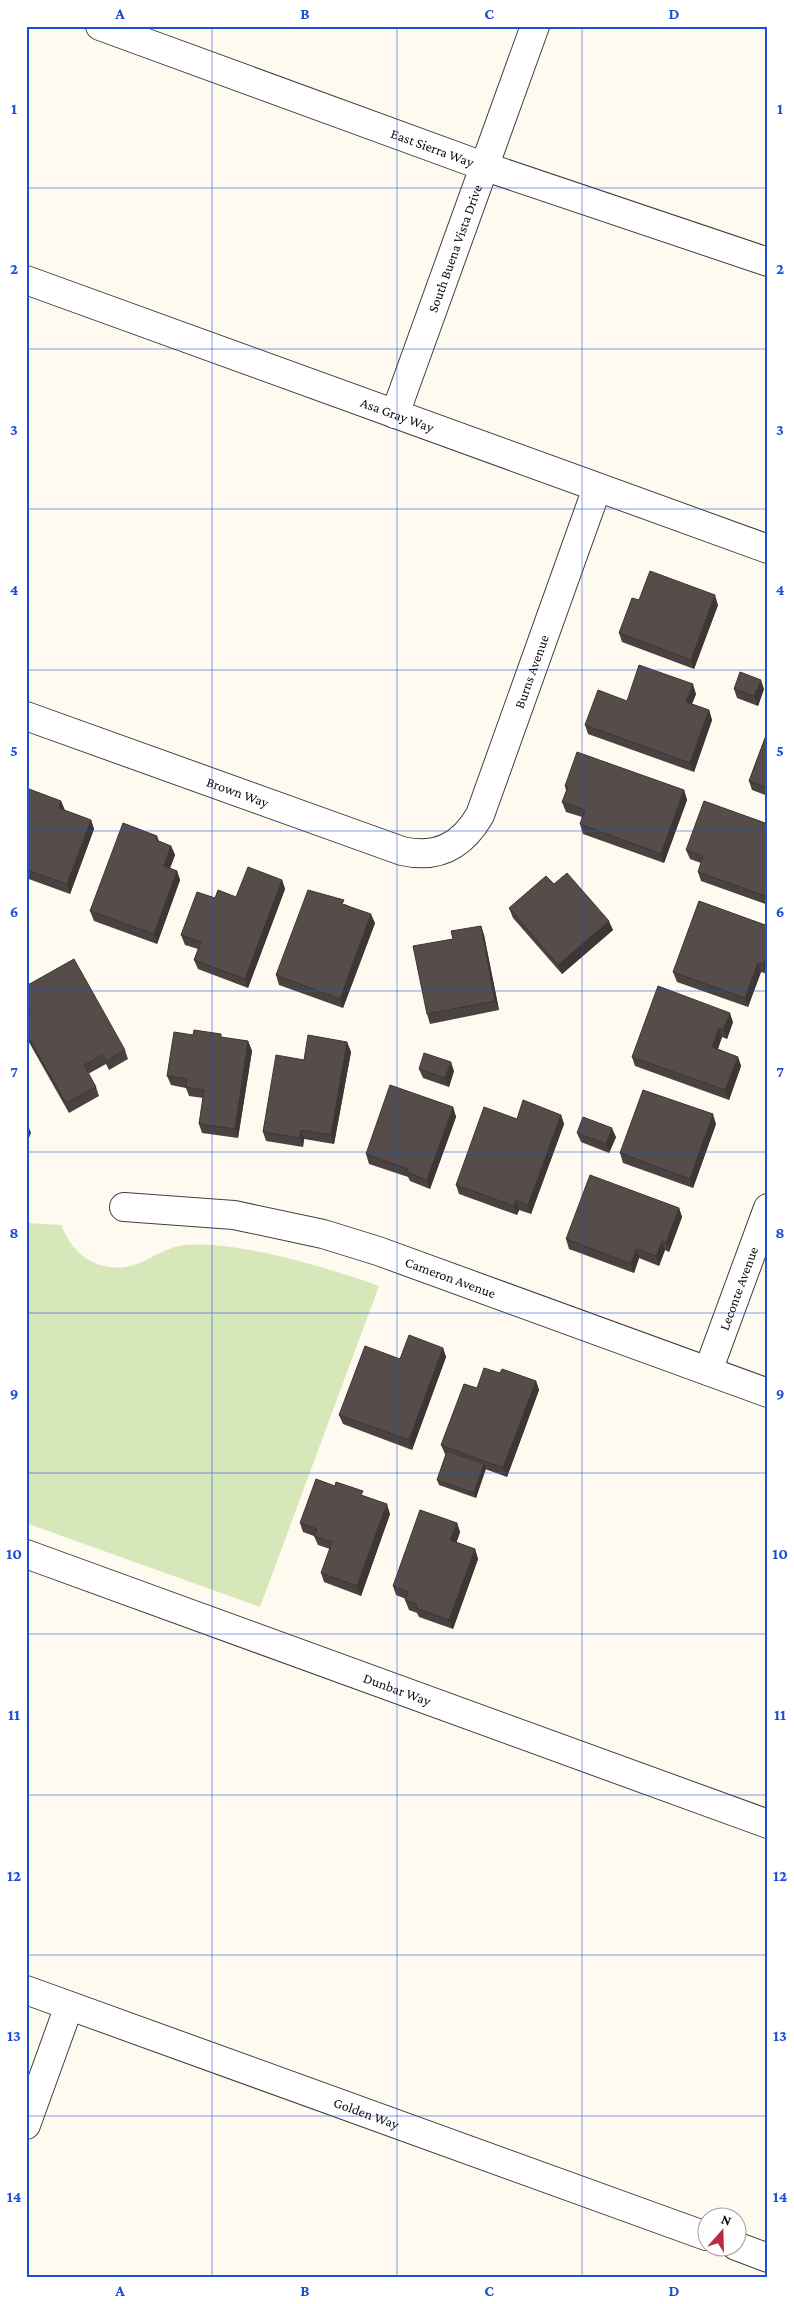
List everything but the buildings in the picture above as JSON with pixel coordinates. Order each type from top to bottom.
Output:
[{"type":"street","name":"East Sierra Way","points":[[100,26],[483,166],[768,262]]},
{"type":"street","name":"South Buena Vista Drive","points":[[394,414],[535,26]]},
{"type":"street","name":"Asa Gray Way","points":[[26,280],[768,550]]},
{"type":"street","name":"Burns Avenue","points":[[452,847],[472,830],[480,816],[597,488]]},
{"type":"street","name":"Brown Way","points":[[26,716],[402,852],[427,854],[440,852],[452,847]]},
{"type":"street","name":"Cameron Avenue","points":[[124,1207],[234,1215],[323,1234],[378,1251],[768,1393]]},
{"type":"street","name":"Leconte Avenue","points":[[708,1371],[768,1208]]},
{"type":"street","name":"Dunbar Way","points":[[26,1554],[768,1824]]},
{"type":"street","name":"Golden Way","points":[[26,1990],[696,2232]]},
{"type":"street","points":[[26,2125],[69,2006]]},
{"type":"street","points":[[746,2250],[768,2258]]},
{"type":"green space","points":[[26,1223],[61,1225],[69,1240],[80,1253],[93,1262],[110,1267],[121,1268],[140,1263],[175,1247],[206,1245],[256,1251],[282,1257],[335,1271],[379,1286],[260,1607],[26,1523]]}]
